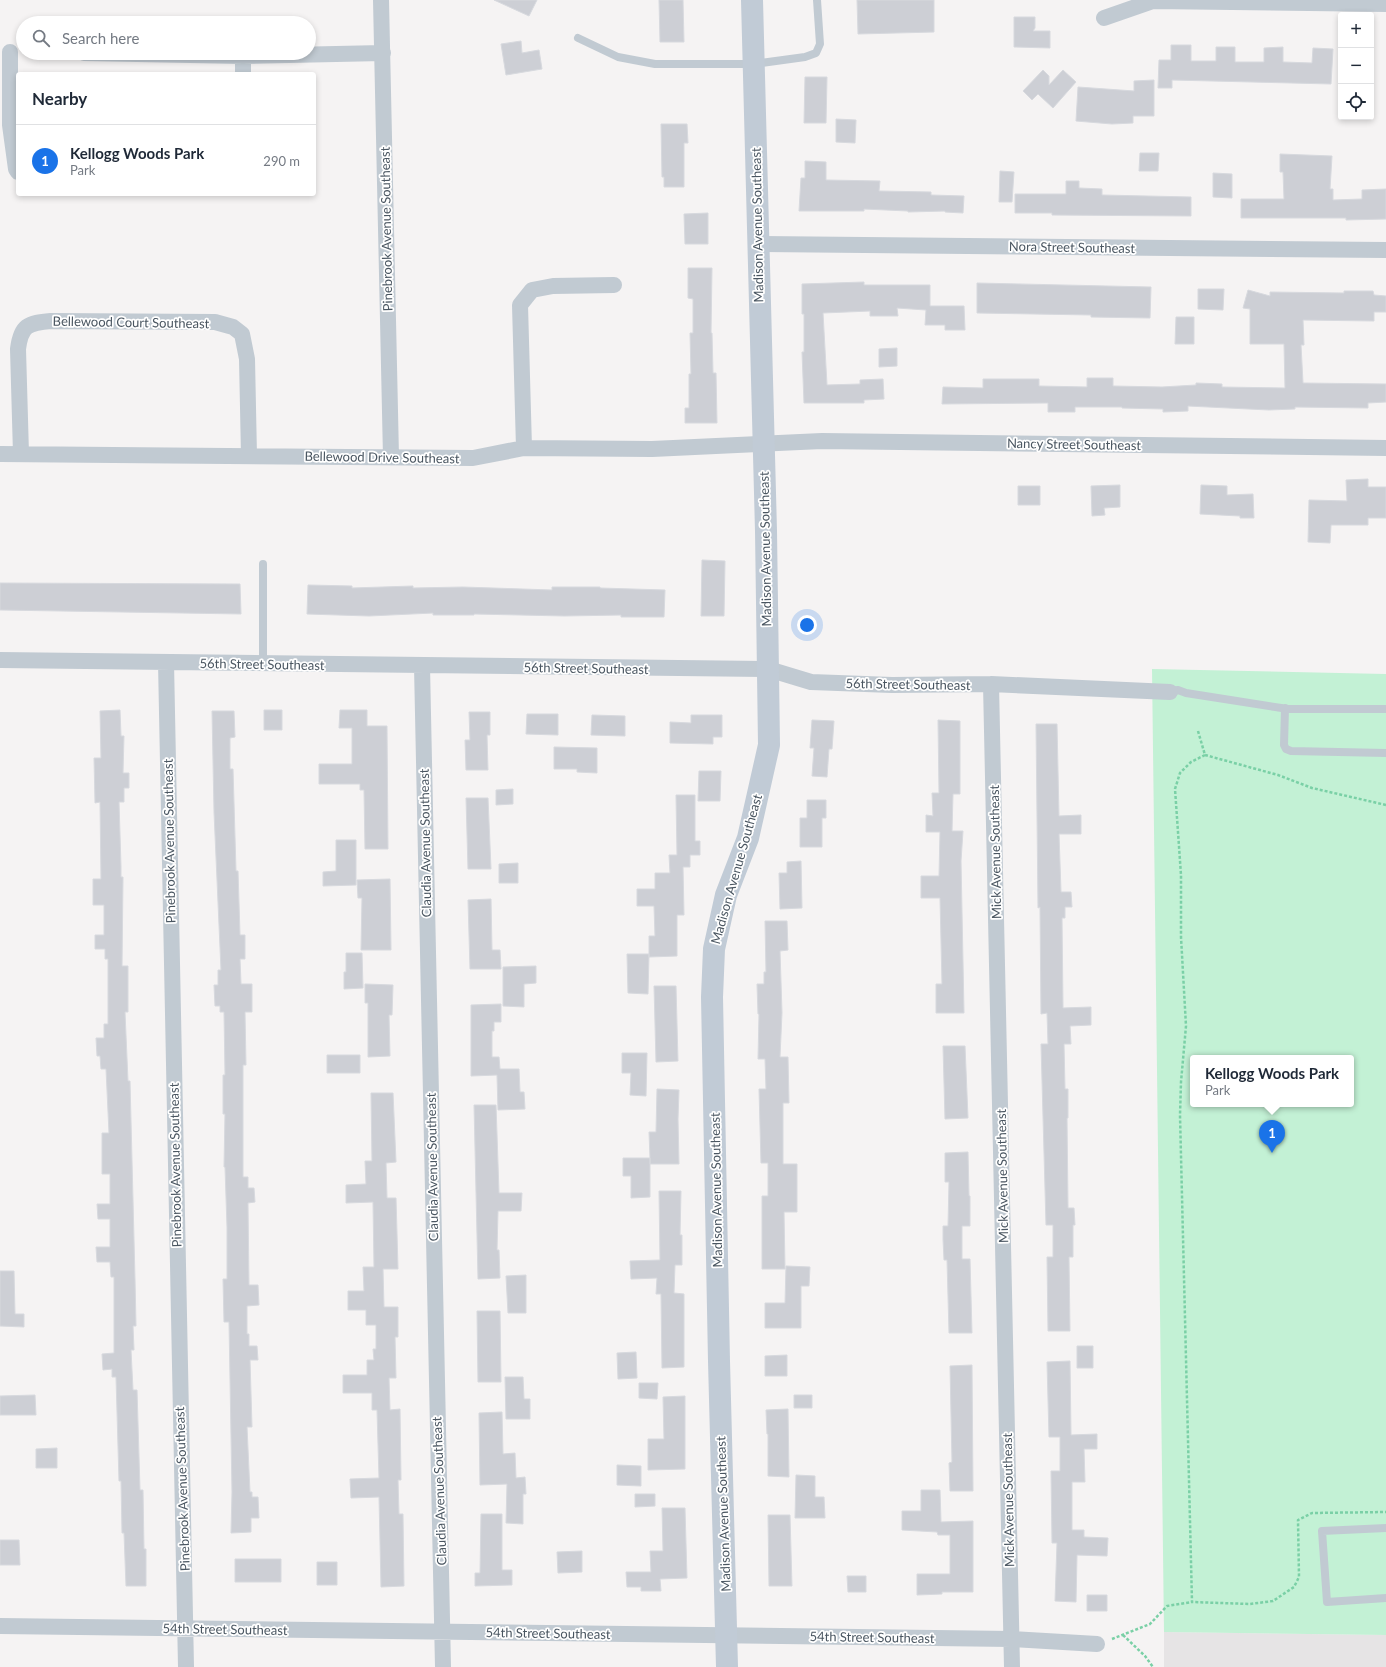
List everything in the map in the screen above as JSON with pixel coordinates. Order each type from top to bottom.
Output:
[{"type":"street","name":"Pinebrook Avenue Southeast","points":[[381,0],[391,458]]},
{"type":"street","name":"Madison Avenue Southeast","points":[[727,1667],[712,997],[714,949],[726,895],[748,838],[768,745],[768,670],[752,0]]},
{"type":"street","points":[[1104,18],[1153,1],[1386,4]]},
{"type":"street","points":[[11,52],[10,125],[16,169]]},
{"type":"street","points":[[316,54],[383,53]]},
{"type":"street","points":[[243,60],[243,72]]},
{"type":"street","name":"Nora Street Southeast","points":[[758,244],[1386,250]]},
{"type":"street","points":[[524,448],[520,305],[532,290],[553,286],[614,286]]},
{"type":"street","name":"Bellewood Court Southeast","points":[[21,454],[18,349],[20,334],[26,327],[38,322],[59,321],[215,322],[233,327],[242,334],[247,359],[249,456]]},
{"type":"street","name":"Nancy Street Southeast","points":[[763,444],[822,441],[1386,448]]},
{"type":"street","name":"Bellewood Drive Southeast","points":[[0,454],[472,458],[524,448],[652,449],[763,444]]},
{"type":"street","name":"56th Street Southeast","points":[[0,660],[768,670],[811,682],[892,685],[991,684],[1170,692]]},
{"type":"street","name":"Pinebrook Avenue Southeast","points":[[166,662],[186,1667]]},
{"type":"street","name":"Claudia Avenue Southeast","points":[[422,666],[443,1667]]},
{"type":"street","name":"Mick Avenue Southeast","points":[[991,684],[1012,1667]]},
{"type":"street","name":"54th Street Southeast","points":[[0,1626],[1011,1639],[1097,1644]]},
{"type":"lane","points":[[578,38],[618,57],[654,64],[754,64],[805,57],[816,53],[820,44],[818,0]]},
{"type":"lane","points":[[263,564],[263,664]]},
{"type":"lane","points":[[1170,692],[1178,690],[1186,693],[1285,708],[1386,709]]},
{"type":"lane","points":[[1285,708],[1284,745],[1286,749],[1291,751],[1386,753]]},
{"type":"lane","points":[[1386,1528],[1322,1531],[1327,1602],[1386,1598]]},
{"type":"path","points":[[1198,731],[1205,755]]},
{"type":"path","points":[[1192,1602],[1180,1115],[1181,1082],[1186,1026],[1181,937],[1182,875],[1175,789],[1180,773],[1191,762],[1205,755],[1259,769],[1328,792],[1386,805]]},
{"type":"path","points":[[1097,1644],[1150,1624],[1167,1606],[1192,1602],[1250,1604],[1273,1601],[1294,1587],[1299,1577],[1298,1520],[1312,1513],[1386,1512]]},
{"type":"path","points":[[1123,1635],[1145,1656],[1153,1667]]},
{"type":"shaded area","points":[[1164,1632],[1386,1635],[1386,1667],[1164,1667]]},
{"type":"green space","points":[[1152,669],[1386,674],[1386,1635],[1164,1632]]},
{"type":"building","points":[[494,0],[537,0],[529,16]]},
{"type":"building","points":[[659,0],[683,0],[684,42],[660,42]]},
{"type":"building","points":[[857,0],[934,0],[934,32],[858,34]]},
{"type":"building","points":[[1014,17],[1035,17],[1035,28],[1033,31],[1050,31],[1050,48],[1014,47]]},
{"type":"building","points":[[521,41],[522,53],[539,50],[542,69],[506,75],[501,44]]},
{"type":"building","points":[[1171,45],[1191,45],[1191,61],[1216,61],[1216,47],[1235,47],[1235,62],[1264,62],[1264,48],[1283,47],[1283,62],[1312,63],[1313,48],[1333,49],[1331,84],[1172,80],[1172,88],[1158,88],[1159,60],[1171,60]]},
{"type":"building","points":[[1043,70],[1049,76],[1049,85],[1063,70],[1076,82],[1053,108],[1038,94],[1032,100],[1023,91]]},
{"type":"building","points":[[805,77],[827,77],[826,123],[804,123]]},
{"type":"building","points":[[1154,80],[1154,116],[1133,116],[1133,123],[1112,124],[1076,121],[1078,87],[1134,91],[1134,81]]},
{"type":"building","points":[[836,119],[856,120],[855,143],[836,142]]},
{"type":"building","points":[[661,124],[687,124],[688,143],[684,143],[684,187],[664,187],[664,177],[662,177]]},
{"type":"building","points":[[1140,153],[1159,153],[1158,171],[1139,171]]},
{"type":"building","points":[[1280,154],[1332,156],[1330,189],[1333,189],[1333,200],[1362,199],[1362,190],[1386,189],[1386,219],[1346,220],[1346,218],[1241,218],[1241,199],[1284,199],[1283,172],[1280,172]]},
{"type":"building","points":[[805,161],[826,162],[826,180],[880,181],[879,191],[931,192],[931,195],[964,196],[963,213],[945,211],[908,212],[864,209],[864,211],[799,211],[801,178],[805,178]]},
{"type":"building","points":[[1000,171],[1014,172],[1012,202],[999,202]]},
{"type":"building","points":[[1213,173],[1232,174],[1232,198],[1213,197]]},
{"type":"building","points":[[1066,181],[1079,181],[1079,188],[1102,189],[1102,195],[1191,197],[1191,216],[1052,215],[1052,213],[1015,213],[1015,194],[1066,194]]},
{"type":"building","points":[[708,213],[708,244],[685,244],[684,214]]},
{"type":"building","points":[[688,268],[712,268],[711,333],[713,373],[716,373],[717,423],[685,423],[685,408],[689,408],[689,374],[691,374],[690,333],[693,333],[693,299],[688,298]]},
{"type":"building","points":[[864,282],[864,285],[930,285],[930,306],[964,306],[965,330],[945,330],[945,325],[925,325],[926,310],[897,308],[898,316],[870,316],[870,311],[823,313],[827,385],[860,384],[860,380],[883,379],[884,399],[864,400],[864,403],[804,403],[802,352],[804,352],[804,314],[802,314],[802,284]]},
{"type":"building","points":[[977,283],[1151,287],[1150,318],[1091,317],[1091,315],[977,313]]},
{"type":"building","points":[[1198,289],[1224,289],[1223,310],[1198,309]]},
{"type":"building","points":[[1248,290],[1270,296],[1270,292],[1344,293],[1344,291],[1373,291],[1374,295],[1386,296],[1386,312],[1374,312],[1374,321],[1303,320],[1304,345],[1301,345],[1303,383],[1386,384],[1386,402],[1368,403],[1368,408],[1295,407],[1295,409],[1269,410],[1188,406],[1188,411],[1163,412],[1163,409],[1075,407],[1075,412],[1048,412],[1048,403],[942,404],[943,387],[983,388],[983,379],[1039,379],[1039,386],[1087,387],[1087,378],[1113,378],[1113,386],[1162,387],[1196,385],[1196,383],[1222,384],[1222,387],[1285,388],[1284,344],[1250,344],[1250,309],[1243,308]]},
{"type":"building","points":[[1176,317],[1194,317],[1194,344],[1175,344]]},
{"type":"building","points":[[897,348],[897,366],[879,367],[879,349]]},
{"type":"building","points":[[1368,479],[1368,487],[1386,487],[1386,518],[1368,518],[1368,525],[1331,525],[1330,543],[1308,542],[1309,500],[1347,501],[1346,480]]},
{"type":"building","points":[[1120,485],[1120,507],[1104,508],[1105,515],[1092,516],[1091,486]]},
{"type":"building","points":[[1201,485],[1227,486],[1227,495],[1253,494],[1254,518],[1200,514]]},
{"type":"building","points":[[1018,486],[1040,486],[1040,505],[1018,505]]},
{"type":"building","points":[[702,560],[725,561],[724,616],[701,616]]},
{"type":"building","points":[[0,583],[240,584],[241,614],[0,610]]},
{"type":"building","points":[[308,585],[352,586],[352,588],[413,586],[413,588],[463,587],[552,590],[552,587],[600,587],[665,590],[664,617],[621,617],[621,615],[433,615],[433,613],[369,616],[307,614]]},
{"type":"building","points":[[120,710],[121,736],[124,736],[123,773],[129,773],[129,788],[124,788],[124,802],[119,802],[121,877],[123,877],[122,966],[128,966],[128,1012],[125,1012],[128,1081],[130,1081],[135,1279],[136,1326],[133,1326],[134,1350],[131,1350],[133,1390],[137,1390],[140,1490],[143,1490],[144,1549],[146,1549],[146,1586],[126,1586],[124,1533],[122,1533],[121,1481],[119,1481],[116,1377],[112,1377],[112,1369],[103,1370],[102,1354],[114,1353],[114,1277],[111,1277],[110,1262],[97,1262],[96,1247],[110,1247],[110,1219],[98,1219],[97,1204],[110,1204],[110,1174],[102,1174],[102,1133],[109,1133],[106,1069],[101,1069],[100,1056],[97,1056],[96,1038],[104,1038],[104,1024],[108,1024],[108,959],[105,959],[105,949],[95,949],[95,935],[104,935],[104,905],[93,905],[93,879],[101,879],[100,802],[95,803],[94,758],[101,758],[100,711]]},
{"type":"building","points":[[264,710],[282,710],[282,730],[264,730]]},
{"type":"building","points":[[340,710],[367,710],[367,726],[387,726],[388,849],[365,849],[364,790],[360,790],[360,784],[319,784],[319,764],[352,764],[352,728],[339,728]]},
{"type":"building","points":[[212,711],[234,711],[235,737],[230,738],[230,769],[233,769],[236,871],[238,871],[240,935],[245,935],[245,959],[240,959],[241,984],[252,984],[252,1012],[245,1012],[246,1065],[243,1065],[243,1177],[248,1177],[248,1188],[254,1188],[255,1202],[248,1203],[249,1285],[258,1285],[259,1305],[247,1306],[247,1334],[249,1334],[249,1346],[257,1346],[258,1360],[250,1360],[252,1427],[247,1427],[250,1492],[252,1492],[252,1497],[258,1497],[259,1518],[251,1518],[251,1532],[231,1533],[232,1492],[229,1322],[224,1322],[223,1279],[227,1279],[227,1227],[224,1167],[225,1114],[223,1114],[223,1075],[225,1075],[224,1012],[220,1012],[220,1006],[215,1006],[214,985],[218,985],[218,970],[221,970],[214,812]]},
{"type":"building","points":[[469,712],[490,712],[490,735],[487,735],[488,770],[466,770],[465,740],[470,740]]},
{"type":"building","points":[[527,714],[558,714],[558,735],[526,734]]},
{"type":"building","points":[[592,715],[625,716],[625,736],[591,735]]},
{"type":"building","points":[[691,715],[722,715],[722,737],[713,737],[713,744],[670,743],[670,722],[691,723]]},
{"type":"building","points":[[812,720],[834,721],[832,749],[829,749],[827,777],[812,776],[814,748],[810,748]]},
{"type":"building","points":[[938,720],[960,721],[960,794],[953,794],[952,831],[963,831],[961,861],[964,1013],[936,1013],[936,984],[942,984],[940,898],[921,898],[921,876],[939,876],[940,832],[926,832],[926,815],[933,816],[932,793],[939,793]]},
{"type":"building","points":[[1036,724],[1057,724],[1059,816],[1081,815],[1081,834],[1059,834],[1061,892],[1071,892],[1072,907],[1065,907],[1065,918],[1062,918],[1063,1008],[1091,1007],[1091,1025],[1070,1026],[1071,1044],[1064,1044],[1065,1089],[1068,1089],[1068,1208],[1074,1208],[1075,1225],[1073,1225],[1073,1257],[1069,1257],[1070,1331],[1048,1331],[1047,1257],[1053,1257],[1053,1225],[1046,1225],[1041,1044],[1048,1044],[1047,1013],[1041,1014]]},
{"type":"building","points":[[554,747],[597,748],[597,773],[577,772],[577,769],[554,769]]},
{"type":"building","points":[[699,771],[721,771],[720,801],[698,801]]},
{"type":"building","points":[[513,789],[513,804],[496,805],[496,790]]},
{"type":"building","points":[[676,795],[695,795],[695,841],[700,841],[700,855],[690,855],[690,867],[683,867],[684,915],[677,915],[677,956],[649,957],[649,936],[655,936],[654,906],[637,906],[637,889],[655,889],[655,873],[670,873],[669,855],[677,855]]},
{"type":"building","points":[[466,798],[488,798],[491,869],[468,869]]},
{"type":"building","points":[[807,800],[826,800],[826,818],[822,818],[822,847],[800,847],[800,818],[807,818]]},
{"type":"building","points":[[336,840],[356,840],[356,885],[323,886],[323,872],[336,871]]},
{"type":"building","points":[[801,861],[802,908],[780,909],[779,873],[787,873],[787,862]]},
{"type":"building","points":[[518,863],[518,883],[499,883],[499,864]]},
{"type":"building","points":[[390,879],[391,950],[361,950],[362,898],[358,898],[357,880]]},
{"type":"building","points":[[491,899],[492,950],[500,950],[501,969],[470,969],[468,900]]},
{"type":"building","points":[[765,921],[787,921],[788,950],[780,951],[782,1013],[780,1057],[788,1057],[789,1103],[783,1103],[783,1164],[797,1164],[797,1212],[784,1212],[785,1269],[762,1269],[762,1196],[768,1196],[768,1163],[761,1163],[759,1089],[766,1089],[765,1059],[758,1059],[759,1014],[757,984],[764,984],[764,972],[766,972]]},
{"type":"building","points":[[346,953],[362,953],[363,988],[344,989]]},
{"type":"building","points":[[627,954],[649,954],[648,994],[628,993]]},
{"type":"building","points":[[536,966],[536,983],[524,984],[524,1007],[503,1006],[503,967]]},
{"type":"building","points":[[365,984],[393,985],[392,1015],[389,1015],[390,1056],[368,1057],[368,1003],[365,1003]]},
{"type":"building","points":[[654,986],[676,986],[678,1061],[656,1062]]},
{"type":"building","points":[[501,1004],[501,1022],[494,1022],[494,1031],[492,1031],[492,1057],[499,1057],[500,1069],[519,1069],[520,1092],[524,1092],[525,1109],[498,1110],[497,1075],[471,1076],[471,1005]]},
{"type":"building","points":[[943,1046],[965,1046],[968,1118],[945,1119]]},
{"type":"building","points":[[622,1053],[647,1053],[646,1096],[630,1095],[631,1073],[622,1073]]},
{"type":"building","points":[[327,1055],[360,1055],[360,1073],[327,1073]]},
{"type":"building","points":[[657,1089],[679,1090],[679,1164],[650,1164],[650,1197],[631,1198],[631,1176],[623,1176],[623,1158],[650,1158],[649,1132],[656,1132]]},
{"type":"building","points":[[371,1093],[393,1093],[396,1162],[386,1163],[387,1198],[396,1198],[398,1269],[383,1269],[384,1307],[398,1307],[398,1337],[395,1337],[396,1378],[389,1378],[390,1410],[400,1409],[401,1480],[398,1480],[399,1514],[403,1514],[404,1586],[381,1587],[379,1497],[351,1498],[350,1479],[379,1478],[377,1410],[372,1410],[372,1393],[343,1393],[343,1375],[367,1375],[367,1360],[374,1360],[373,1349],[376,1349],[376,1325],[366,1325],[366,1310],[348,1310],[348,1291],[364,1291],[363,1267],[374,1267],[373,1202],[346,1203],[346,1185],[366,1184],[365,1161],[372,1161]]},
{"type":"building","points":[[474,1105],[496,1105],[499,1193],[522,1193],[521,1211],[498,1211],[497,1250],[499,1250],[500,1278],[478,1279]]},
{"type":"building","points":[[968,1152],[970,1226],[962,1226],[962,1259],[970,1259],[972,1333],[949,1333],[947,1260],[944,1260],[943,1239],[943,1226],[948,1226],[949,1182],[945,1182],[945,1153]]},
{"type":"building","points":[[659,1191],[681,1191],[680,1235],[682,1235],[682,1265],[675,1265],[674,1293],[684,1294],[684,1367],[662,1368],[661,1294],[656,1294],[657,1278],[631,1279],[630,1261],[660,1260]]},
{"type":"building","points":[[786,1266],[810,1267],[809,1286],[801,1286],[801,1328],[765,1328],[765,1303],[785,1303]]},
{"type":"building","points":[[0,1271],[14,1271],[15,1314],[24,1314],[24,1327],[0,1326]]},
{"type":"building","points":[[526,1275],[526,1313],[508,1313],[506,1276]]},
{"type":"building","points":[[477,1311],[500,1311],[501,1382],[478,1382]]},
{"type":"building","points":[[1077,1346],[1093,1346],[1093,1368],[1077,1368]]},
{"type":"building","points":[[636,1352],[637,1378],[618,1379],[617,1353]]},
{"type":"building","points":[[787,1355],[787,1376],[765,1376],[765,1356]]},
{"type":"building","points":[[1070,1361],[1071,1435],[1097,1434],[1097,1449],[1084,1449],[1085,1482],[1072,1482],[1072,1530],[1084,1530],[1084,1537],[1108,1538],[1107,1556],[1077,1555],[1076,1602],[1055,1601],[1057,1543],[1052,1543],[1051,1471],[1060,1471],[1060,1437],[1049,1437],[1047,1362]]},
{"type":"building","points":[[972,1365],[973,1491],[950,1491],[949,1463],[952,1462],[950,1366]]},
{"type":"building","points":[[505,1377],[523,1377],[524,1399],[530,1399],[530,1419],[506,1419]]},
{"type":"building","points":[[639,1383],[658,1383],[657,1399],[639,1398]]},
{"type":"building","points":[[35,1395],[36,1415],[0,1415],[0,1396]]},
{"type":"building","points":[[794,1395],[812,1395],[812,1408],[794,1408]]},
{"type":"building","points":[[685,1396],[685,1469],[648,1470],[648,1439],[664,1439],[663,1397]]},
{"type":"building","points":[[788,1409],[789,1477],[768,1476],[768,1434],[766,1410]]},
{"type":"building","points":[[502,1412],[503,1454],[515,1453],[516,1478],[525,1477],[526,1494],[523,1494],[523,1524],[506,1523],[507,1484],[480,1485],[479,1413]]},
{"type":"building","points":[[57,1448],[57,1468],[36,1468],[36,1449]]},
{"type":"building","points":[[617,1465],[641,1466],[641,1486],[617,1485]]},
{"type":"building","points":[[796,1475],[815,1476],[815,1497],[824,1497],[825,1518],[795,1518]]},
{"type":"building","points":[[921,1490],[940,1490],[941,1522],[973,1521],[973,1592],[942,1592],[942,1594],[917,1595],[917,1574],[950,1574],[950,1535],[938,1535],[937,1532],[902,1530],[902,1511],[921,1511]]},
{"type":"building","points":[[635,1494],[655,1494],[655,1506],[635,1507]]},
{"type":"building","points":[[662,1508],[685,1508],[687,1578],[660,1579],[661,1591],[641,1591],[641,1587],[627,1587],[626,1572],[651,1572],[650,1551],[663,1551]]},
{"type":"building","points":[[481,1514],[502,1514],[502,1570],[512,1570],[512,1585],[475,1586],[475,1573],[480,1573]]},
{"type":"building","points":[[768,1515],[790,1515],[792,1586],[769,1586]]},
{"type":"building","points":[[0,1540],[19,1540],[20,1565],[0,1565]]},
{"type":"building","points":[[582,1551],[582,1572],[558,1573],[557,1552]]},
{"type":"building","points":[[235,1559],[281,1559],[281,1582],[235,1582]]},
{"type":"building","points":[[317,1562],[337,1562],[337,1585],[317,1585]]},
{"type":"building","points":[[847,1576],[866,1576],[866,1592],[848,1592]]},
{"type":"building","points":[[1087,1595],[1107,1595],[1107,1611],[1087,1611]]},
{"type":"place","name":"Kellogg Woods Park","points":[[1272,1153]]}]
